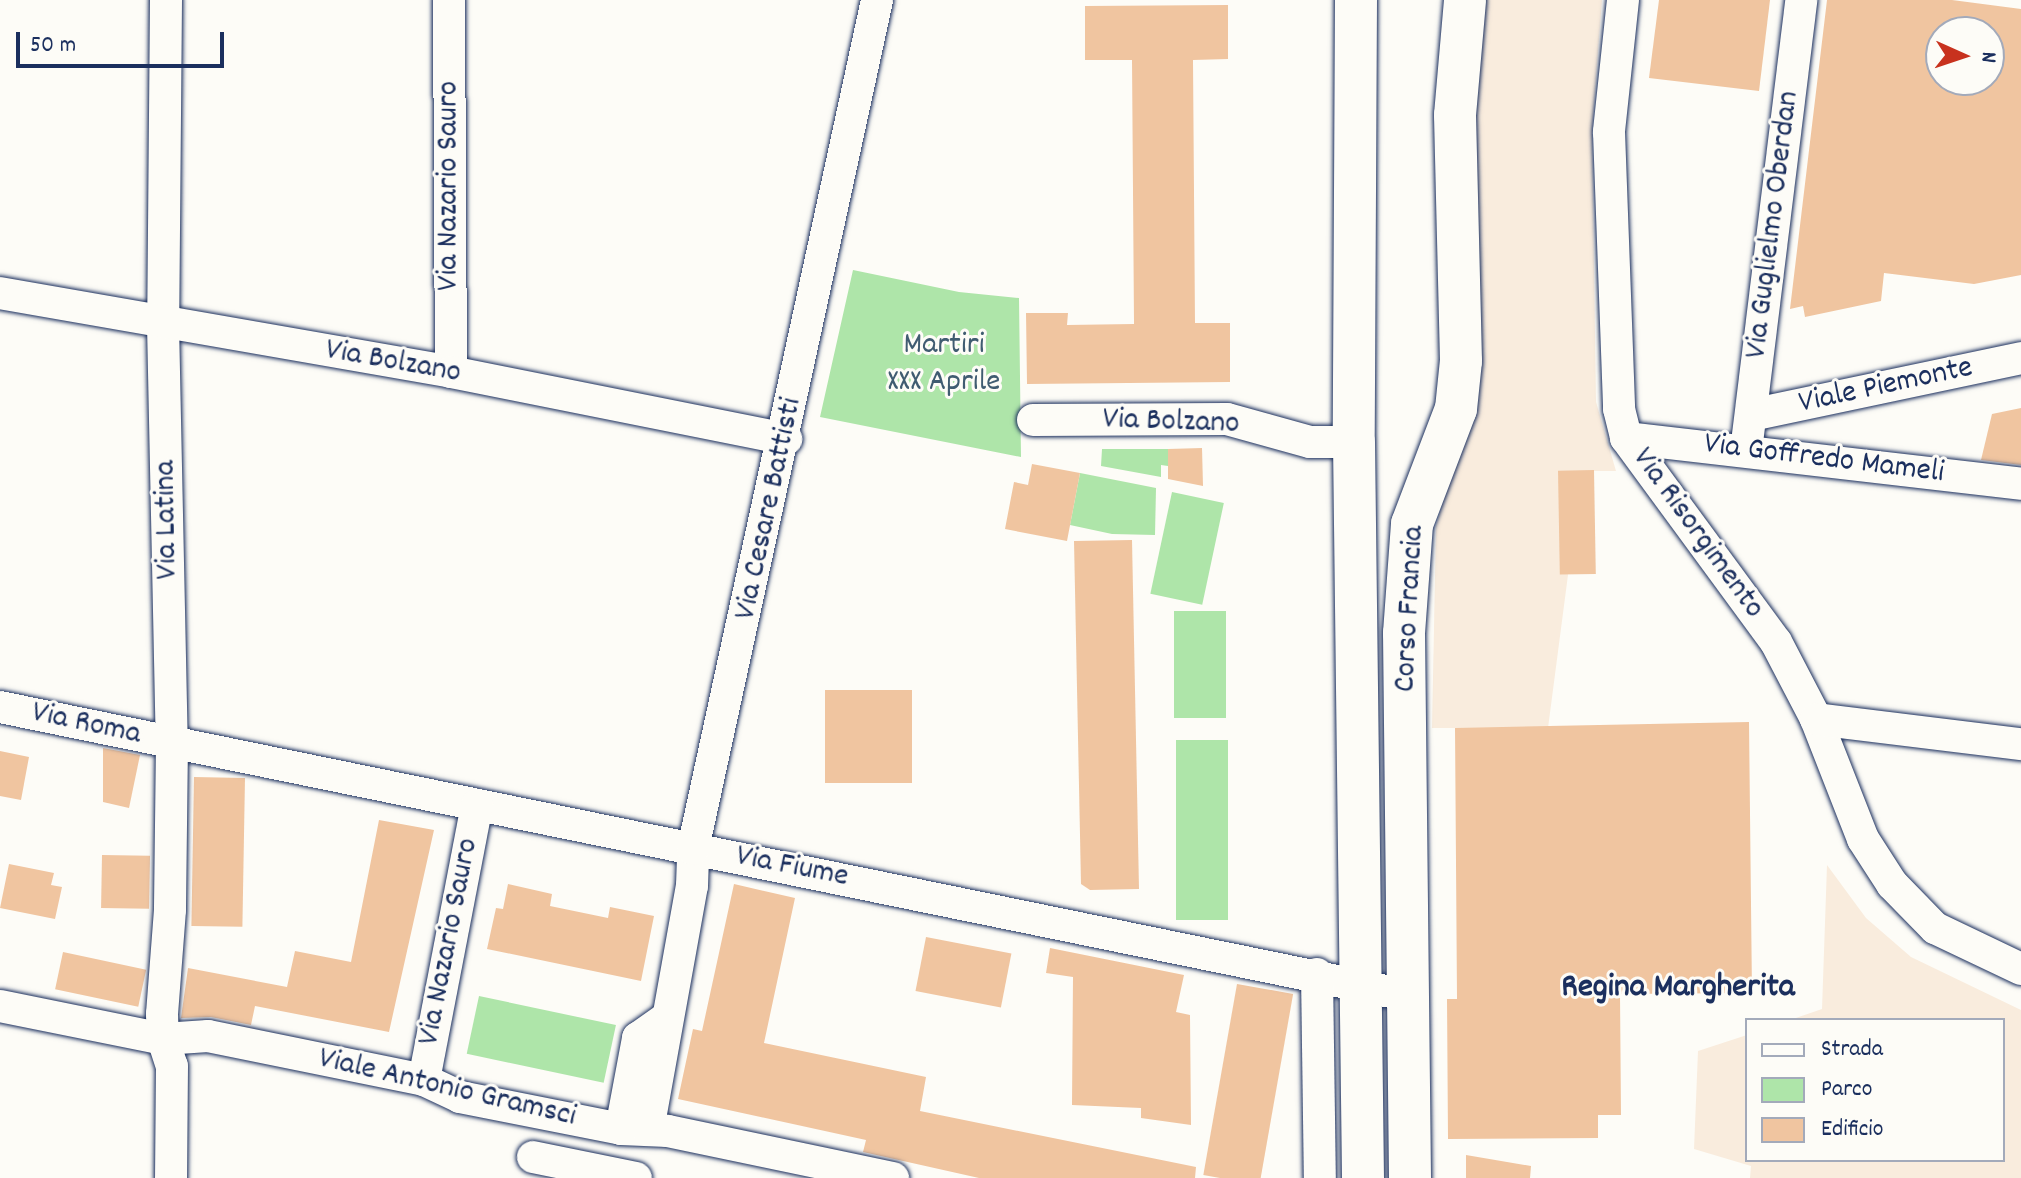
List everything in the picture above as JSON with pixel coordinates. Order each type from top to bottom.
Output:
[{"type":"main road","name":"Corso Francia","points":[[1356,0],[1354,442],[1363,1178]]},
{"type":"main road","name":"Corso Francia","points":[[1410,1178],[1411,996],[1404,633],[1412,524],[1456,409],[1461,361],[1455,115],[1465,0]]},
{"type":"street","name":"Via Latina","points":[[166,0],[163,324],[172,743],[163,1039],[172,1066],[171,1178]]},
{"type":"street","name":"Via Nazario Sauro","points":[[449,0],[451,372]]},
{"type":"street","name":"Via Cesare Battisti","points":[[634,1130],[667,1018],[692,886],[693,849],[786,439],[877,0]]},
{"type":"street","name":"Via Risorgimento","points":[[1623,0],[1609,132],[1619,409],[1626,438],[1776,642],[1816,719],[1863,839],[1892,884],[1935,928],[2021,969]]},
{"type":"street","name":"Via Guglielmo Oberdan","points":[[1746,451],[1801,0]]},
{"type":"street","name":"Via Bolzano","points":[[0,293],[163,324],[451,372],[786,439]]},
{"type":"street","name":"Viale Piemonte","points":[[1751,415],[2021,358]]},
{"type":"street","name":"Via Bolzano","points":[[1033,420],[1227,419],[1310,442],[1354,442]]},
{"type":"street","name":"Via Goffredo Mameli","points":[[1626,438],[2021,484]]},
{"type":"street","name":"Via Roma","points":[[0,707],[172,743]]},
{"type":"street","points":[[1816,719],[2021,744]]},
{"type":"street","name":"Via Fiume","points":[[172,743],[1317,974],[1411,996]]},
{"type":"street","name":"Via Nazario Sauro","points":[[424,1080],[477,805]]},
{"type":"street","points":[[1317,974],[1320,1178]]},
{"type":"street","name":"Viale Antonio Gramsci","points":[[0,1006],[163,1039],[208,1036],[424,1080],[460,1097],[893,1178]]},
{"type":"street","points":[[530,1167],[543,1113]]},
{"type":"street","name":"Viale Antonio Gramsci","points":[[530,1167],[636,1178]]},
{"type":"shaded area","points":[[1477,0],[1602,0],[1592,130],[1596,402],[1616,471],[1558,471],[1568,575],[1548,728],[1432,728],[1436,526],[1470,408]]},
{"type":"shaded area","points":[[1827,865],[1866,918],[1911,957],[2021,1010],[2021,1178],[1750,1178],[1751,1166],[1694,1149],[1698,1051],[1745,1036],[1745,1162],[2005,1162],[2005,1018],[1796,1018],[1822,1009]]},
{"type":"green space","name":"Martiri XXX Aprile","points":[[853,270],[959,292],[1019,298],[1021,457],[820,417]]},
{"type":"green space","points":[[1102,449],[1168,449],[1168,466],[1161,465],[1161,477],[1101,466]]},
{"type":"green space","points":[[1080,473],[1156,488],[1155,535],[1112,534],[1070,525]]},
{"type":"green space","points":[[1172,492],[1224,503],[1202,605],[1150,594]]},
{"type":"green space","points":[[1174,611],[1226,611],[1226,718],[1174,718]]},
{"type":"green space","points":[[1176,740],[1228,740],[1228,920],[1176,920]]},
{"type":"green space","points":[[479,996],[616,1025],[604,1083],[467,1054]]},
{"type":"building","points":[[1659,0],[1770,0],[1759,91],[1649,78]]},
{"type":"building","points":[[1827,0],[1952,0],[2021,9],[2021,275],[1974,284],[1884,273],[1881,301],[1805,317],[1803,306],[1790,309]]},
{"type":"building","points":[[1228,5],[1228,59],[1193,60],[1195,323],[1230,323],[1230,382],[1027,384],[1026,313],[1068,313],[1067,325],[1134,324],[1132,60],[1085,60],[1085,6]]},
{"type":"building","points":[[2021,408],[2021,465],[1981,460],[1992,414]]},
{"type":"building","points":[[1202,448],[1203,486],[1168,479],[1168,449]]},
{"type":"building","name":"Martiri XXX Aprile","points":[[1032,464],[1080,473],[1067,541],[1005,529],[1014,482],[1028,485]]},
{"type":"building","points":[[1594,470],[1596,574],[1560,575],[1558,471]]},
{"type":"building","points":[[1132,540],[1139,889],[1090,890],[1081,884],[1074,541]]},
{"type":"building","points":[[825,690],[912,690],[912,783],[825,783]]},
{"type":"building","points":[[1749,722],[1752,993],[1620,994],[1621,1115],[1598,1115],[1598,1138],[1448,1139],[1447,999],[1457,999],[1455,728]]},
{"type":"building","points":[[103,748],[140,755],[129,808],[103,802]]},
{"type":"building","points":[[0,751],[29,757],[21,800],[0,796]]},
{"type":"building","points":[[194,777],[245,778],[242,927],[191,926]]},
{"type":"building","points":[[379,820],[434,830],[389,1032],[255,1006],[251,1025],[211,1017],[181,1018],[188,968],[287,987],[295,951],[351,962]]},
{"type":"building","points":[[102,855],[150,856],[149,909],[101,908]]},
{"type":"building","points":[[9,864],[54,873],[51,885],[62,887],[55,919],[0,908]]},
{"type":"building","points":[[508,884],[552,894],[550,906],[608,918],[610,907],[654,916],[641,981],[487,949],[496,908],[503,909]]},
{"type":"building","points":[[734,884],[795,898],[764,1043],[926,1077],[920,1111],[1196,1167],[1195,1178],[979,1178],[863,1152],[866,1140],[678,1099],[693,1029],[702,1031]]},
{"type":"building","points":[[926,937],[1011,954],[1001,1008],[916,991]]},
{"type":"building","points":[[1050,948],[1184,975],[1176,1012],[1190,1015],[1191,1125],[1141,1118],[1141,1108],[1072,1105],[1073,977],[1046,973]]},
{"type":"building","points":[[63,952],[146,970],[138,1007],[55,989]]},
{"type":"building","points":[[1237,984],[1293,994],[1261,1178],[1203,1175]]},
{"type":"building","points":[[1466,1155],[1531,1166],[1530,1178],[1466,1178]]},
{"type":"district","name":"Regina Margherita","points":[[1678,989]]}]
